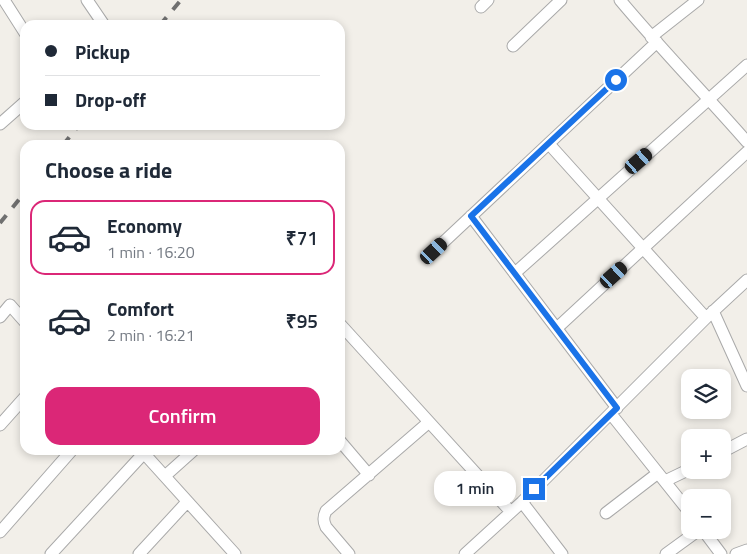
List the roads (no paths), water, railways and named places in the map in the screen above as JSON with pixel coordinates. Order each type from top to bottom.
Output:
[{"type":"street","points":[[4,0],[20,24]]},
{"type":"street","points":[[87,0],[101,20]]},
{"type":"street","points":[[513,46],[561,0]]},
{"type":"street","points":[[620,0],[747,142]]},
{"type":"street","points":[[434,251],[698,0]]},
{"type":"street","points":[[514,273],[747,65]]},
{"type":"street","points":[[0,124],[20,106]]},
{"type":"street","points":[[548,144],[643,249],[710,315],[746,380]]},
{"type":"street","points":[[557,328],[747,152]]},
{"type":"street","points":[[471,216],[557,328],[661,477],[681,502]]},
{"type":"street","points":[[473,552],[511,512],[747,280]]},
{"type":"street","points":[[0,317],[10,305],[20,316]]},
{"type":"street","points":[[345,330],[511,512]]},
{"type":"street","points":[[0,425],[20,403]]},
{"type":"street","points":[[350,554],[326,527],[324,517],[326,511],[429,422]]},
{"type":"street","points":[[731,447],[747,439]]},
{"type":"street","points":[[345,447],[369,475]]},
{"type":"street","points":[[0,532],[68,455]]},
{"type":"street","points":[[51,554],[139,455]]},
{"type":"street","points":[[145,455],[235,554]]},
{"type":"street","points":[[165,476],[188,455]]},
{"type":"street","points":[[606,513],[661,477],[681,471]]},
{"type":"street","points":[[139,554],[187,502]]},
{"type":"street","points":[[522,502],[562,554]]},
{"type":"street","points":[[666,554],[687,539]]},
{"type":"street","points":[[710,539],[721,554]]},
{"type":"street","points":[[736,554],[747,550]]},
{"type":"railway","points":[[164,20],[181,0]]},
{"type":"railway","points":[[67,140],[75,130]]},
{"type":"railway","points":[[0,223],[20,198]]}]
